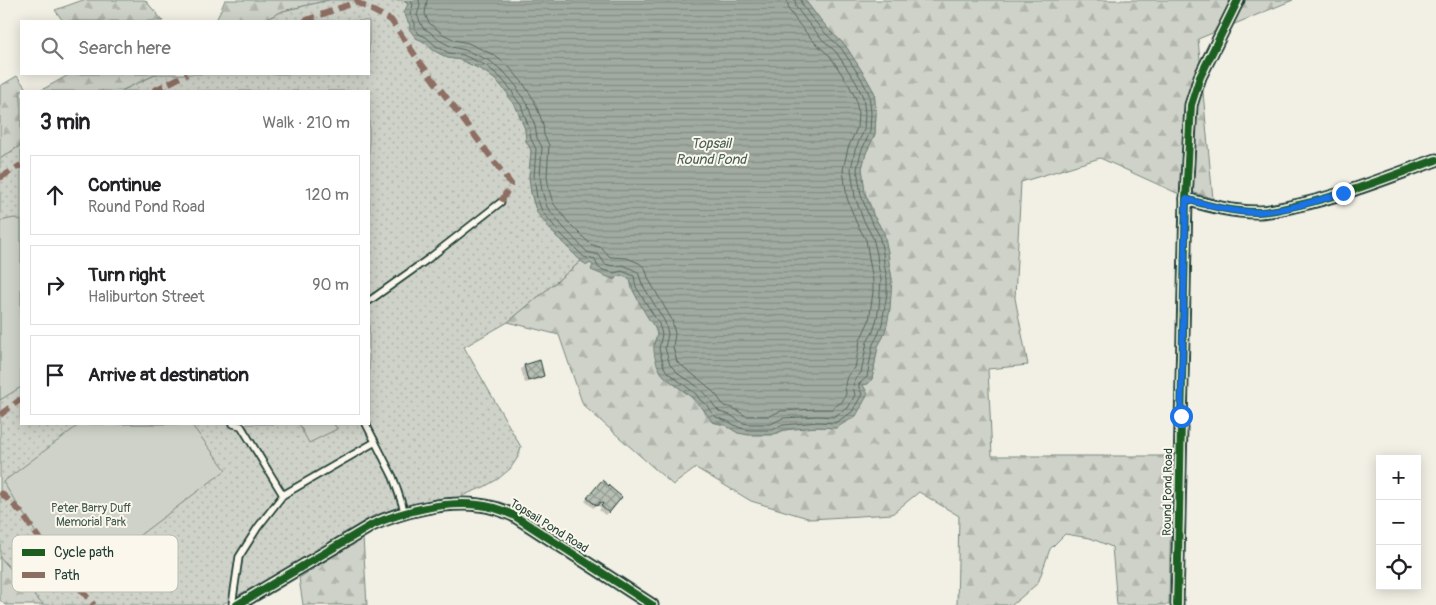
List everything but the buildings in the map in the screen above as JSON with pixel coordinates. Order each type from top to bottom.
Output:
[{"type":"street","name":"Round Pond Road","points":[[1177,605],[1186,199],[1191,105],[1200,77],[1238,0]]},
{"type":"street","points":[[1186,199],[1235,211],[1259,212],[1283,209],[1343,193],[1436,160]]},
{"type":"street","name":"Topsail Pond Road","points":[[237,605],[372,525],[405,513],[460,504],[498,508],[513,515],[652,605]]},
{"type":"lane","points":[[370,300],[428,260],[501,202]]},
{"type":"lane","points":[[237,425],[241,426],[282,495]]},
{"type":"lane","points":[[366,425],[393,477],[405,513]]},
{"type":"lane","points":[[232,605],[239,557],[282,495],[375,442]]},
{"type":"green space","points":[[83,0],[145,0],[162,20],[62,20],[55,10]]},
{"type":"green space","points":[[225,0],[329,0],[283,11],[265,20],[216,20]]},
{"type":"green space","name":"Peter Barry Duff Memorial Park","points":[[329,0],[405,0],[409,4],[408,17],[416,38],[448,58],[461,60],[484,71],[498,82],[516,107],[525,129],[526,141],[531,150],[529,177],[535,207],[538,214],[556,236],[581,261],[508,322],[464,347],[521,447],[518,457],[510,469],[484,487],[459,497],[396,508],[373,516],[221,605],[43,605],[31,592],[178,592],[178,535],[12,535],[12,570],[0,557],[0,159],[20,146],[20,425],[370,425],[370,90],[123,90],[155,75],[370,75],[370,20],[265,20],[283,11]]},
{"type":"green space","points":[[805,0],[1293,0],[1198,39],[1213,199],[1191,192],[1179,194],[1100,158],[1021,182],[1015,298],[1028,365],[988,369],[992,456],[1172,456],[1169,605],[1117,605],[1112,547],[1090,538],[1065,534],[1050,549],[1038,583],[1012,605],[957,605],[959,516],[919,492],[892,514],[811,519],[751,501],[696,468],[673,485],[583,405],[559,335],[508,322],[581,261],[587,265],[590,263],[602,275],[615,280],[620,275],[630,279],[632,289],[657,334],[654,343],[664,376],[703,408],[712,422],[725,425],[738,433],[778,433],[790,429],[814,427],[836,428],[863,385],[872,379],[878,346],[883,337],[892,279],[888,252],[879,224],[873,215],[865,193],[862,168],[866,153],[875,134],[874,92],[845,45],[830,31]]},
{"type":"green space","points":[[68,75],[155,75],[123,90],[42,90]]},
{"type":"green space","points":[[17,76],[27,90],[20,90],[20,146],[0,159],[0,86]]},
{"type":"green space","points":[[14,218],[20,220],[20,388],[0,400],[0,221]]},
{"type":"green space","points":[[79,425],[192,425],[226,470],[140,535],[37,535],[3,482]]},
{"type":"green space","points":[[300,425],[335,425],[337,429],[309,443]]},
{"type":"green space","points":[[363,537],[367,605],[303,605],[299,578]]},
{"type":"green space","points":[[0,557],[12,570],[12,592],[31,592],[43,605],[5,605],[0,600]]},
{"type":"water","name":"Topsail Round Pond","points":[[405,0],[805,0],[830,31],[845,45],[874,92],[875,134],[866,153],[862,168],[865,193],[873,215],[884,233],[892,279],[887,325],[878,346],[872,379],[868,384],[863,385],[868,394],[856,416],[836,428],[818,427],[783,430],[772,435],[738,433],[725,425],[712,422],[687,393],[661,372],[654,352],[656,330],[638,300],[630,279],[620,275],[615,280],[591,270],[593,265],[590,263],[587,265],[581,261],[556,236],[538,214],[531,193],[529,177],[531,150],[526,141],[525,129],[516,107],[508,94],[498,82],[484,71],[461,60],[448,58],[416,38],[409,29],[410,25],[404,12],[408,4]]},
{"type":"marked path","points":[[307,20],[356,2],[391,20],[511,184],[501,202]]},
{"type":"marked path","points":[[155,90],[185,75]]},
{"type":"marked path","points":[[0,178],[20,166]]},
{"type":"marked path","points":[[0,415],[20,400]]},
{"type":"marked path","points":[[0,492],[21,512],[37,535]]},
{"type":"marked path","points":[[83,592],[94,605]]},
{"type":"cycle path","points":[[1177,605],[1186,199],[1191,105],[1200,77],[1238,0]]},
{"type":"cycle path","points":[[1186,199],[1239,211],[1273,211],[1333,196],[1436,160]]},
{"type":"cycle path","points":[[237,605],[372,525],[411,511],[452,504],[488,506],[513,515],[652,605]]},
{"type":"route","points":[[1181,416],[1186,199],[1235,211],[1259,212],[1310,203],[1343,193]]}]
